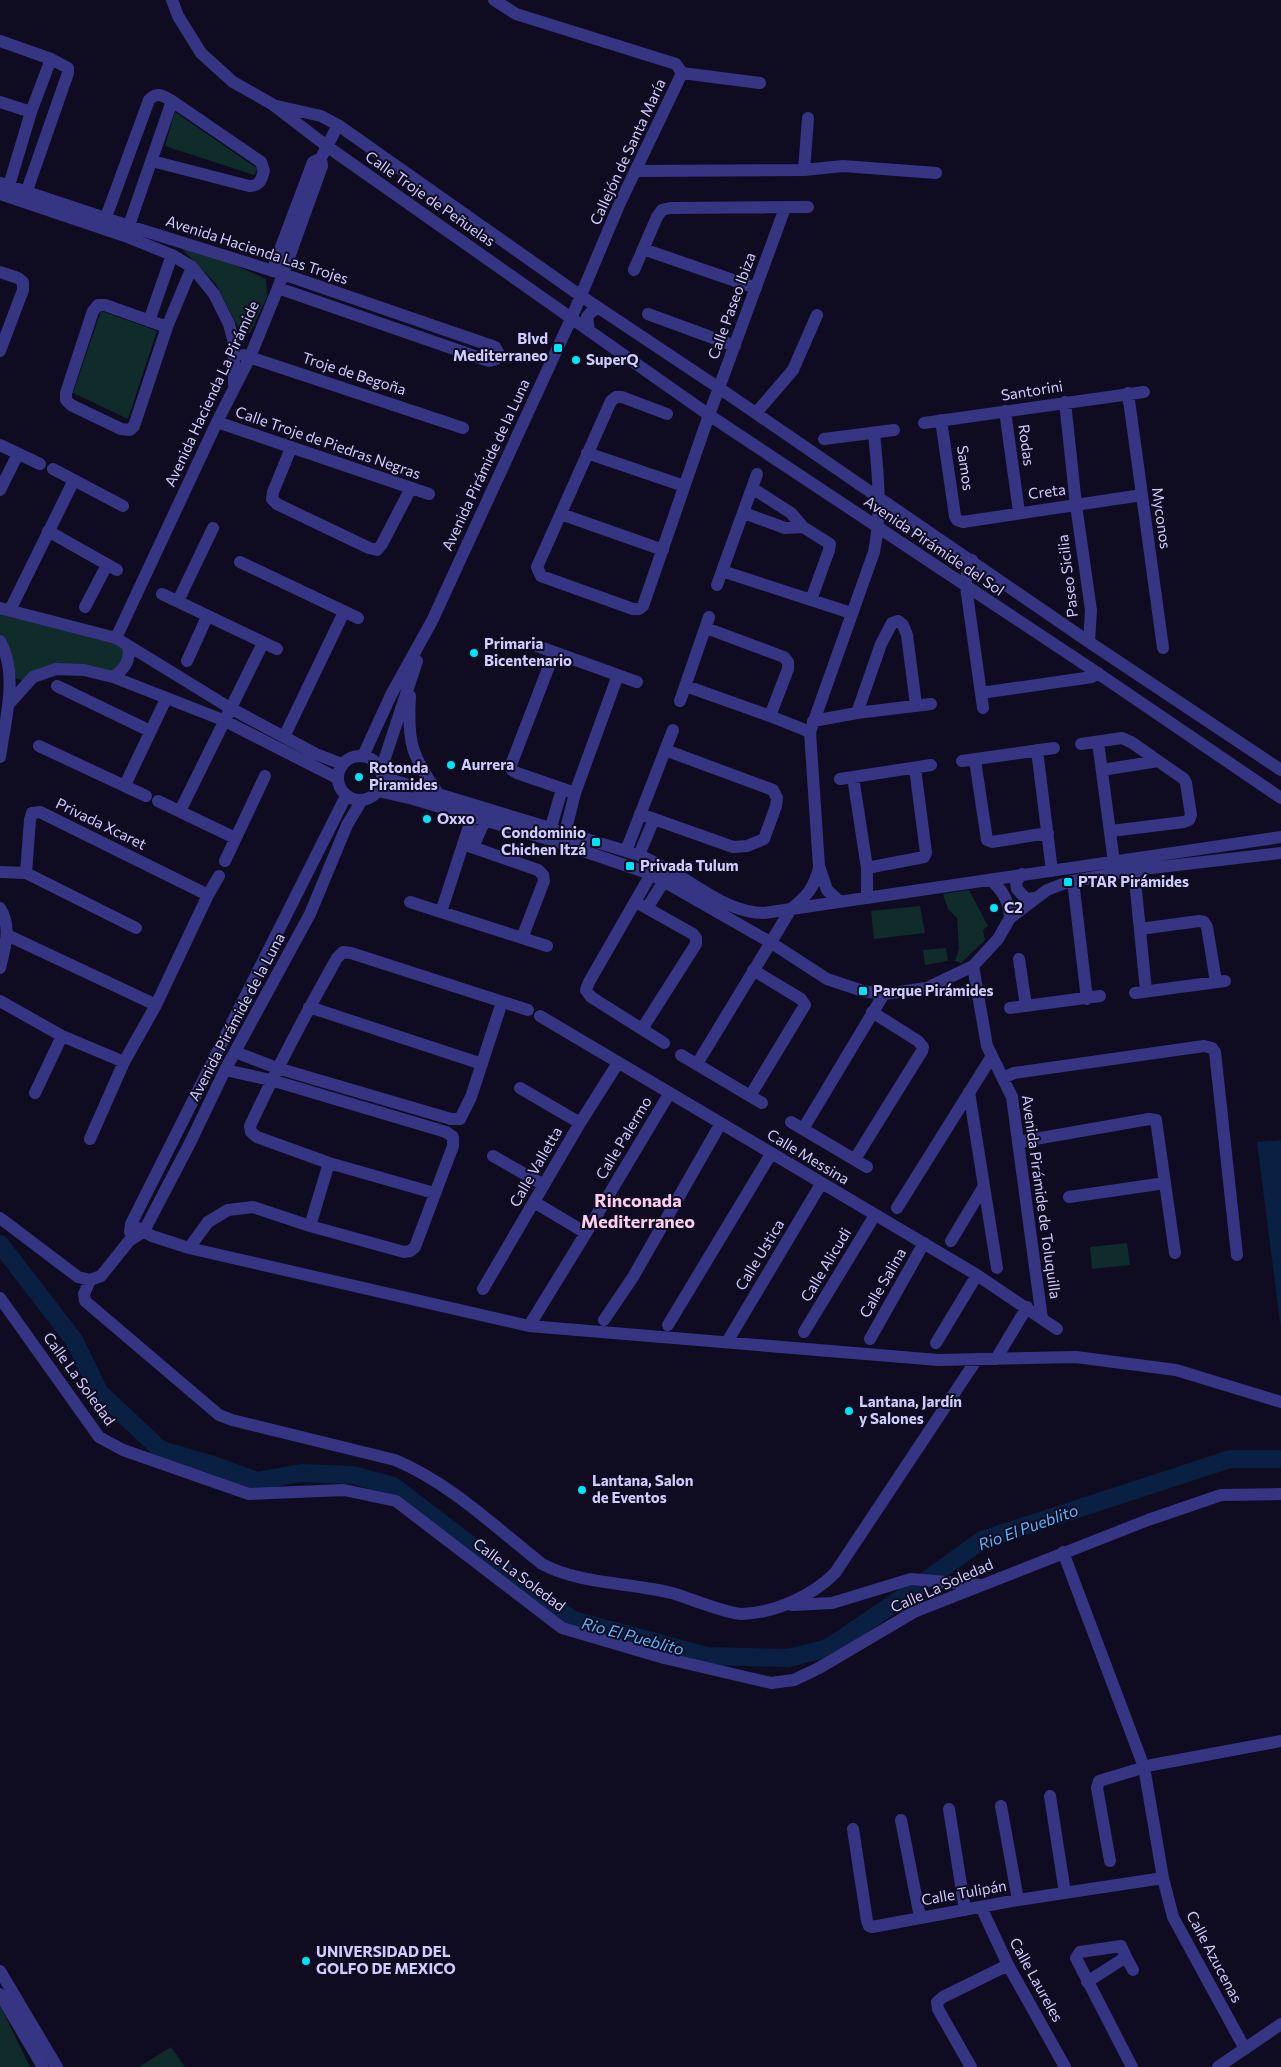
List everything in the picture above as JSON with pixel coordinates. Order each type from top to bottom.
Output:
[{"type":"street","name":"Calle Troje de Peñuelas","points":[[172,0],[178,16],[201,53],[233,82],[272,104],[328,147],[571,319]]},
{"type":"street","name":"Callejón de Santa María","points":[[494,0],[516,14],[676,64],[682,73],[635,171],[581,296]]},
{"type":"street","points":[[0,42],[51,59],[68,68],[68,73],[24,196]]},
{"type":"street","points":[[4,190],[51,59]]},
{"type":"street","points":[[682,73],[760,83]]},
{"type":"street","points":[[104,223],[149,100],[154,95],[160,94],[172,101],[261,162],[264,171],[260,183],[256,186],[249,186],[152,161]]},
{"type":"street","points":[[127,231],[172,101]]},
{"type":"street","points":[[0,102],[31,112]]},
{"type":"street","name":"Calle Troje de Peñuelas","points":[[272,104],[321,116],[338,126],[581,296]]},
{"type":"street","points":[[804,170],[808,118]]},
{"type":"street","name":"Avenida Hacienda La Pirámide","points":[[116,638],[217,422],[250,357],[278,288],[278,272],[322,166],[321,158],[338,126]]},
{"type":"street","points":[[635,171],[804,170],[843,166],[936,173]]},
{"type":"street","name":"Avenida Hacienda Las Trojes","points":[[4,190],[127,231],[278,272],[495,347],[499,354],[496,359],[489,361],[278,288]]},
{"type":"street","points":[[634,270],[657,217],[662,210],[670,208],[808,207]]},
{"type":"street","name":"Calle Paseo Ibiza","points":[[561,514],[537,567],[541,576],[639,610],[643,606],[709,415],[785,208]]},
{"type":"street","name":"Avenida Hacienda Las Trojes","points":[[127,231],[192,267],[214,294],[229,324],[234,343],[234,390]]},
{"type":"street","points":[[643,249],[756,288]]},
{"type":"street","points":[[148,322],[172,255]]},
{"type":"street","points":[[167,327],[148,322],[105,305],[98,305],[93,311],[66,393],[66,400],[72,405],[121,429],[130,430],[134,426],[167,327],[192,267]]},
{"type":"street","points":[[0,272],[18,278],[23,282],[23,290],[0,351]]},
{"type":"street","name":"Avenida Pirámide del Sol","points":[[581,296],[972,560],[1145,680],[1281,770]]},
{"type":"street","name":"Avenida Pirámide de la Luna","points":[[363,756],[391,695],[432,620],[581,296]]},
{"type":"street","points":[[589,331],[587,317],[591,312],[599,308]]},
{"type":"street","points":[[648,314],[735,346]]},
{"type":"street","points":[[756,414],[793,370],[817,315]]},
{"type":"street","name":"Avenida Pirámide del Sol","points":[[571,319],[709,415],[1281,798]]},
{"type":"street","name":"Troje de Begoña","points":[[234,352],[463,428]]},
{"type":"street","name":"Santorini","points":[[924,423],[1144,392]]},
{"type":"street","name":"Myconos","points":[[1128,393],[1163,648]]},
{"type":"street","points":[[663,550],[561,514],[611,401],[616,397],[622,397],[667,414]]},
{"type":"street","name":"Paseo Sicilia","points":[[1066,402],[1076,505],[1091,610],[1089,642]]},
{"type":"street","name":"Rodas","points":[[1005,411],[1019,512]]},
{"type":"street","name":"Samos","points":[[941,420],[955,516],[958,520]]},
{"type":"street","name":"Calle Troje de Piedras Negras","points":[[217,422],[428,494]]},
{"type":"street","points":[[824,438],[894,430]]},
{"type":"street","points":[[839,901],[827,890],[819,866],[811,727],[874,552],[878,529],[879,498],[874,433]]},
{"type":"street","points":[[0,445],[40,464]]},
{"type":"street","points":[[291,448],[273,492],[272,499],[277,504],[369,548],[377,550],[382,544],[411,488]]},
{"type":"street","points":[[587,453],[684,486]]},
{"type":"street","points":[[0,490],[18,454]]},
{"type":"street","points":[[53,468],[122,506]]},
{"type":"street","points":[[717,586],[757,474]]},
{"type":"street","points":[[74,480],[5,609],[116,638],[230,708],[316,754],[342,764]]},
{"type":"street","points":[[752,488],[790,512],[803,527],[830,544],[830,550],[811,600]]},
{"type":"street","name":"Creta","points":[[958,520],[963,522],[1019,512],[1142,495]]},
{"type":"street","points":[[744,513],[785,528],[803,527]]},
{"type":"street","points":[[178,601],[213,528]]},
{"type":"street","points":[[48,531],[112,568],[85,607]]},
{"type":"street","points":[[972,560],[966,578],[966,587],[983,708]]},
{"type":"street","points":[[240,562],[358,618]]},
{"type":"street","points":[[722,571],[852,613]]},
{"type":"street","points":[[162,594],[277,649]]},
{"type":"street","points":[[284,736],[344,612]]},
{"type":"street","points":[[187,661],[207,617]]},
{"type":"street","name":"Avenida Pirámide de la Luna","points":[[382,774],[411,679],[432,620]]},
{"type":"street","points":[[857,713],[888,629],[892,623],[898,621],[903,625],[907,635],[916,705]]},
{"type":"street","points":[[680,701],[708,622],[784,657],[788,662],[788,669],[770,716]]},
{"type":"street","points":[[0,641],[5,649],[10,672],[0,757]]},
{"type":"street","points":[[180,811],[223,720],[263,643]]},
{"type":"street","points":[[114,677],[126,666],[130,654],[128,646]]},
{"type":"street","points":[[537,646],[637,682]]},
{"type":"street","points":[[554,653],[511,765],[512,770],[517,773],[575,793]]},
{"type":"street","points":[[5,708],[33,677],[56,669],[84,670],[114,677],[223,720],[337,778]]},
{"type":"street","points":[[10,672],[15,678],[27,682]]},
{"type":"street","points":[[981,693],[1092,677],[1098,674]]},
{"type":"street","points":[[564,838],[575,793],[618,675]]},
{"type":"street","points":[[411,679],[408,727],[410,743],[416,760],[439,795]]},
{"type":"street","points":[[1134,699],[1145,680]]},
{"type":"street","points":[[57,686],[150,731]]},
{"type":"street","points":[[686,686],[770,716],[811,727],[857,713],[931,704]]},
{"type":"street","points":[[125,785],[166,699]]},
{"type":"street","points":[[628,845],[673,730]]},
{"type":"street","points":[[1081,744],[1122,738],[1131,742],[1184,779],[1186,783],[1191,816],[1189,820],[1110,831]]},
{"type":"street","points":[[1098,742],[1114,862]]},
{"type":"street","points":[[39,746],[236,838]]},
{"type":"street","points":[[962,761],[1054,748]]},
{"type":"street","points":[[640,814],[733,847],[747,846],[764,839],[776,806],[777,798],[773,790],[665,750]]},
{"type":"street","points":[[1037,750],[1052,871]]},
{"type":"street","points":[[382,774],[378,791],[368,799],[362,800],[346,796],[340,788],[337,778],[342,764],[351,757],[363,756],[371,758],[382,774],[564,838],[651,874],[770,942],[826,979],[863,991],[884,994],[927,988],[973,966],[998,939],[1010,918],[1035,898],[1047,890],[1073,881],[1114,862],[1134,870],[1281,854]]},
{"type":"street","points":[[975,760],[987,840],[992,842],[1048,833]]},
{"type":"street","points":[[1102,770],[1158,761]]},
{"type":"street","points":[[840,779],[931,765]]},
{"type":"street","points":[[867,868],[924,857],[926,853],[915,768]]},
{"type":"street","points":[[225,860],[265,776]]},
{"type":"street","points":[[853,777],[867,868],[867,898]]},
{"type":"street","points":[[550,833],[562,789]]},
{"type":"street","points":[[378,791],[485,820],[550,833]]},
{"type":"street","name":"Avenida Pirámide de la Luna","points":[[129,1241],[131,1224],[346,796]]},
{"type":"street","name":"Avenida Pirámide de la Luna","points":[[90,1280],[101,1276],[129,1241],[144,1231],[225,1070],[310,914],[347,826],[362,800]]},
{"type":"street","name":"Privada Xcaret","points":[[26,873],[30,820],[32,813],[40,812],[208,895]]},
{"type":"street","points":[[469,843],[472,816]]},
{"type":"street","points":[[641,850],[654,819]]},
{"type":"street","points":[[441,912],[469,843],[485,820]]},
{"type":"street","points":[[564,838],[628,845],[641,850],[737,909],[749,913],[764,913],[1281,837]]},
{"type":"street","points":[[469,843],[538,870],[543,876],[544,881],[522,938]]},
{"type":"street","points":[[697,1064],[791,909],[803,899],[815,884],[819,866]]},
{"type":"street","points":[[1134,870],[1140,929],[1141,992],[1221,982],[1207,927],[1204,922],[1198,921],[1140,929]]},
{"type":"street","points":[[0,872],[26,873],[136,928]]},
{"type":"street","points":[[642,903],[651,874]]},
{"type":"street","points":[[1022,874],[1016,882],[1016,889],[1026,899],[1035,898]]},
{"type":"street","points":[[90,1139],[124,1062],[156,1005],[208,895],[219,876]]},
{"type":"street","points":[[991,880],[1000,888],[1006,899],[1010,918]]},
{"type":"street","points":[[664,881],[642,903],[589,982],[586,990],[590,997],[664,1043]]},
{"type":"street","points":[[1073,881],[1087,999]]},
{"type":"street","points":[[410,902],[547,946]]},
{"type":"street","points":[[642,903],[693,934],[696,938],[696,944],[642,1029]]},
{"type":"street","points":[[0,908],[5,916],[7,934],[0,968]]},
{"type":"street","points":[[7,934],[156,1005]]},
{"type":"street","name":"Calle Messina","points":[[309,1007],[342,952],[352,953],[534,1013],[977,1275],[1058,1329]]},
{"type":"street","points":[[1019,959],[1026,1006]]},
{"type":"street","points":[[750,1096],[806,1005],[801,999],[755,966]]},
{"type":"street","name":"Avenida Pirámide de Toluquilla","points":[[973,966],[987,1046],[1012,1097],[1042,1318]]},
{"type":"street","points":[[803,1129],[884,994]]},
{"type":"street","points":[[1010,1008],[1100,996]]},
{"type":"street","points":[[0,1001],[62,1036],[124,1062]]},
{"type":"street","points":[[235,1052],[277,1068],[451,1119],[460,1118],[465,1113],[502,1002]]},
{"type":"street","points":[[434,1193],[329,1163],[264,1140],[252,1132],[250,1126],[271,1080],[309,1007],[482,1064]]},
{"type":"street","points":[[855,1159],[923,1047],[918,1041],[873,1010]]},
{"type":"street","points":[[35,1093],[62,1036]]},
{"type":"street","points":[[1003,1078],[1014,1073],[1204,1046],[1212,1048],[1215,1057],[1237,1255]]},
{"type":"street","points":[[681,1055],[762,1103]]},
{"type":"street","points":[[897,1208],[992,1056]]},
{"type":"street","name":"Calle Valletta","points":[[484,1289],[580,1123],[618,1063]]},
{"type":"street","points":[[189,1248],[208,1222],[228,1210],[253,1207],[310,1226],[404,1252],[410,1251],[415,1247],[452,1146],[453,1137],[446,1132],[271,1080],[225,1070]]},
{"type":"street","points":[[520,1088],[580,1123]]},
{"type":"street","points":[[969,1092],[997,1268]]},
{"type":"street","name":"Calle Palermo","points":[[529,1326],[669,1094]]},
{"type":"street","points":[[1018,1142],[1153,1119],[1157,1123],[1174,1252]]},
{"type":"street","points":[[791,1122],[867,1167]]},
{"type":"street","points":[[604,1320],[633,1277],[721,1123]]},
{"type":"street","points":[[668,1325],[771,1154]]},
{"type":"street","points":[[493,1156],[544,1185]]},
{"type":"street","points":[[310,1226],[329,1163]]},
{"type":"street","points":[[158,1172],[171,1180]]},
{"type":"street","points":[[1069,1197],[1165,1183]]},
{"type":"street","name":"Calle Ustica","points":[[727,1342],[821,1184]]},
{"type":"street","points":[[951,1241],[984,1186]]},
{"type":"street","points":[[534,1202],[586,1233]]},
{"type":"street","name":"Calle Alicudi","points":[[804,1332],[875,1215]]},
{"type":"street","points":[[0,1218],[78,1277],[90,1280],[84,1294],[85,1301],[219,1415],[232,1420],[395,1460],[416,1469],[445,1488],[542,1564],[557,1572],[576,1578],[670,1593],[739,1614],[759,1612],[787,1604],[824,1584],[835,1573],[976,1359]]},
{"type":"street","points":[[131,1224],[152,1236],[189,1248],[529,1326],[938,1360],[1076,1357],[1176,1370],[1281,1402]]},
{"type":"street","name":"Calle Salina","points":[[870,1339],[924,1244]]},
{"type":"street","points":[[936,1343],[977,1275]]},
{"type":"street","name":"Calle La Soledad","points":[[0,1298],[99,1437],[123,1450],[250,1494],[344,1490],[396,1501],[562,1628],[664,1658],[771,1683],[794,1680],[819,1668],[914,1612],[1063,1552],[1221,1495],[1281,1494]]},
{"type":"street","points":[[996,1359],[1027,1307]]},
{"type":"street","name":"Calle Azucenas","points":[[1063,1552],[1144,1767],[1163,1878],[1173,1917],[1245,2049]]},
{"type":"street","points":[[787,1604],[832,1603],[911,1579],[984,1585]]},
{"type":"street","points":[[1110,1862],[1097,1784],[1099,1781],[1144,1767],[1281,1741]]},
{"type":"street","points":[[1050,1796],[1065,1894]]},
{"type":"street","points":[[1001,1806],[1018,1900]]},
{"type":"street","points":[[949,1809],[965,1910]]},
{"type":"street","points":[[901,1820],[920,1917]]},
{"type":"street","name":"Calle Tulipán","points":[[853,1829],[869,1926],[981,1908],[1018,1900],[1163,1878]]},
{"type":"street","name":"Calle Laureles","points":[[981,1908],[1008,1965],[1065,2067]]},
{"type":"street","points":[[1121,1946],[1133,1970]]},
{"type":"street","points":[[1121,1946],[1078,1954],[1076,1961],[1132,2067]]},
{"type":"street","points":[[1088,1982],[1121,1946]]},
{"type":"street","points":[[971,2067],[938,2009],[937,2002],[942,1996],[1008,1965]]},
{"type":"street","points":[[0,1971],[57,2067]]},
{"type":"street","points":[[0,1994],[43,2067]]},
{"type":"street","points":[[1219,2067],[1281,2024]]},
{"type":"green space","points":[[175,112],[258,169],[254,175],[165,146]]},
{"type":"green space","points":[[184,243],[266,279],[267,297],[250,333],[241,333],[216,284],[181,248]]},
{"type":"green space","points":[[101,311],[157,331],[128,419],[73,393]]},
{"type":"green space","points":[[0,608],[128,646],[120,672],[56,669],[27,682],[15,678],[0,641]]},
{"type":"green space","points":[[969,890],[988,926],[983,930],[985,940],[961,963],[955,961],[959,949],[957,918],[948,909],[943,894]]},
{"type":"green space","points":[[920,906],[925,933],[874,939],[871,911]]},
{"type":"green space","points":[[946,948],[948,961],[925,965],[923,950]]},
{"type":"green space","points":[[1127,1243],[1130,1265],[1092,1269],[1090,1247]]},
{"type":"green space","points":[[0,2005],[30,2067],[0,2067]]},
{"type":"green space","points":[[171,2047],[185,2067],[139,2067]]},
{"type":"water","points":[[1281,1140],[1281,1329],[1257,1142]]},
{"type":"waterway","name":"Rio El Pueblito","points":[[0,1244],[74,1340],[99,1392],[161,1450],[213,1465],[257,1481],[301,1473],[353,1475],[393,1486],[531,1591],[573,1620],[707,1656],[788,1658],[828,1648],[982,1540],[1230,1459],[1281,1459]]},
{"type":"place","name":"Blvd Mediterraneo","points":[[558,348]]},
{"type":"place","name":"SuperQ","points":[[576,360]]},
{"type":"place","name":"Primaria Bicentenario","points":[[474,653]]},
{"type":"place","name":"Aurrera","points":[[451,765]]},
{"type":"place","name":"Rotonda Piramides","points":[[359,777]]},
{"type":"place","name":"Oxxo","points":[[427,819]]},
{"type":"place","name":"Condominio Chichen Itzá","points":[[596,842]]},
{"type":"place","name":"Privada Tulum","points":[[630,866]]},
{"type":"place","name":"PTAR Pirámides","points":[[1068,882]]},
{"type":"place","name":"C2","points":[[994,908]]},
{"type":"place","name":"Parque Pirámides","points":[[863,991]]},
{"type":"place","name":"Lantana, Jardín y Salones","points":[[849,1411]]},
{"type":"place","name":"Lantana, Salon de Eventos","points":[[582,1490]]},
{"type":"place","name":"UNIVERSIDAD DEL GOLFO DE MEXICO","points":[[306,1961]]},
{"type":"district","name":"Rinconada Mediterraneo","points":[[638,1211]]}]
